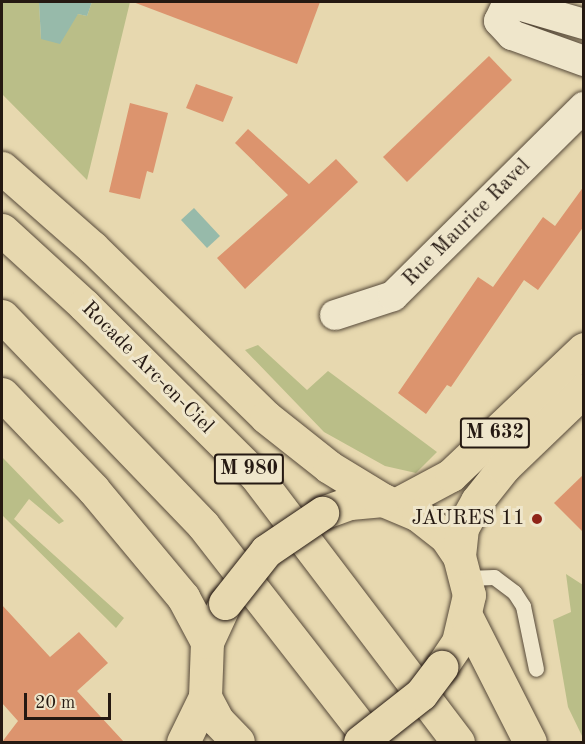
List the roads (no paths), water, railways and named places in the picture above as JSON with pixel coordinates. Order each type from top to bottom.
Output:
[{"type":"main road","points":[[2,168],[92,247],[266,417],[329,466],[432,524],[463,567],[465,615],[458,642],[414,700],[360,742]]},
{"type":"main road","name":"Rocade Arc-en-Ciel","points":[[2,230],[84,305],[255,476],[458,742]]},
{"type":"main road","points":[[2,316],[203,525],[372,742]]},
{"type":"main road","name":"M 632","points":[[390,502],[451,475],[584,349]]},
{"type":"main road","name":"M 632","points":[[463,567],[462,528],[477,501],[504,467],[584,390]]},
{"type":"main road","points":[[2,394],[93,489],[183,597],[207,642]]},
{"type":"main road","points":[[183,742],[205,697],[207,642],[225,603],[266,550],[322,513],[350,503],[390,502]]},
{"type":"main road","points":[[465,615],[530,742]]},
{"type":"main road","points":[[205,697],[218,720],[238,742]]},
{"type":"street","points":[[584,24],[507,2],[499,21],[512,35],[584,61]]},
{"type":"street","name":"Rue Maurice Ravel","points":[[334,315],[393,296],[584,107]]},
{"type":"lane","points":[[463,567],[494,577],[514,592],[523,606],[536,669]]},
{"type":"place","name":"JAURES 11","points":[[537,519]]}]
